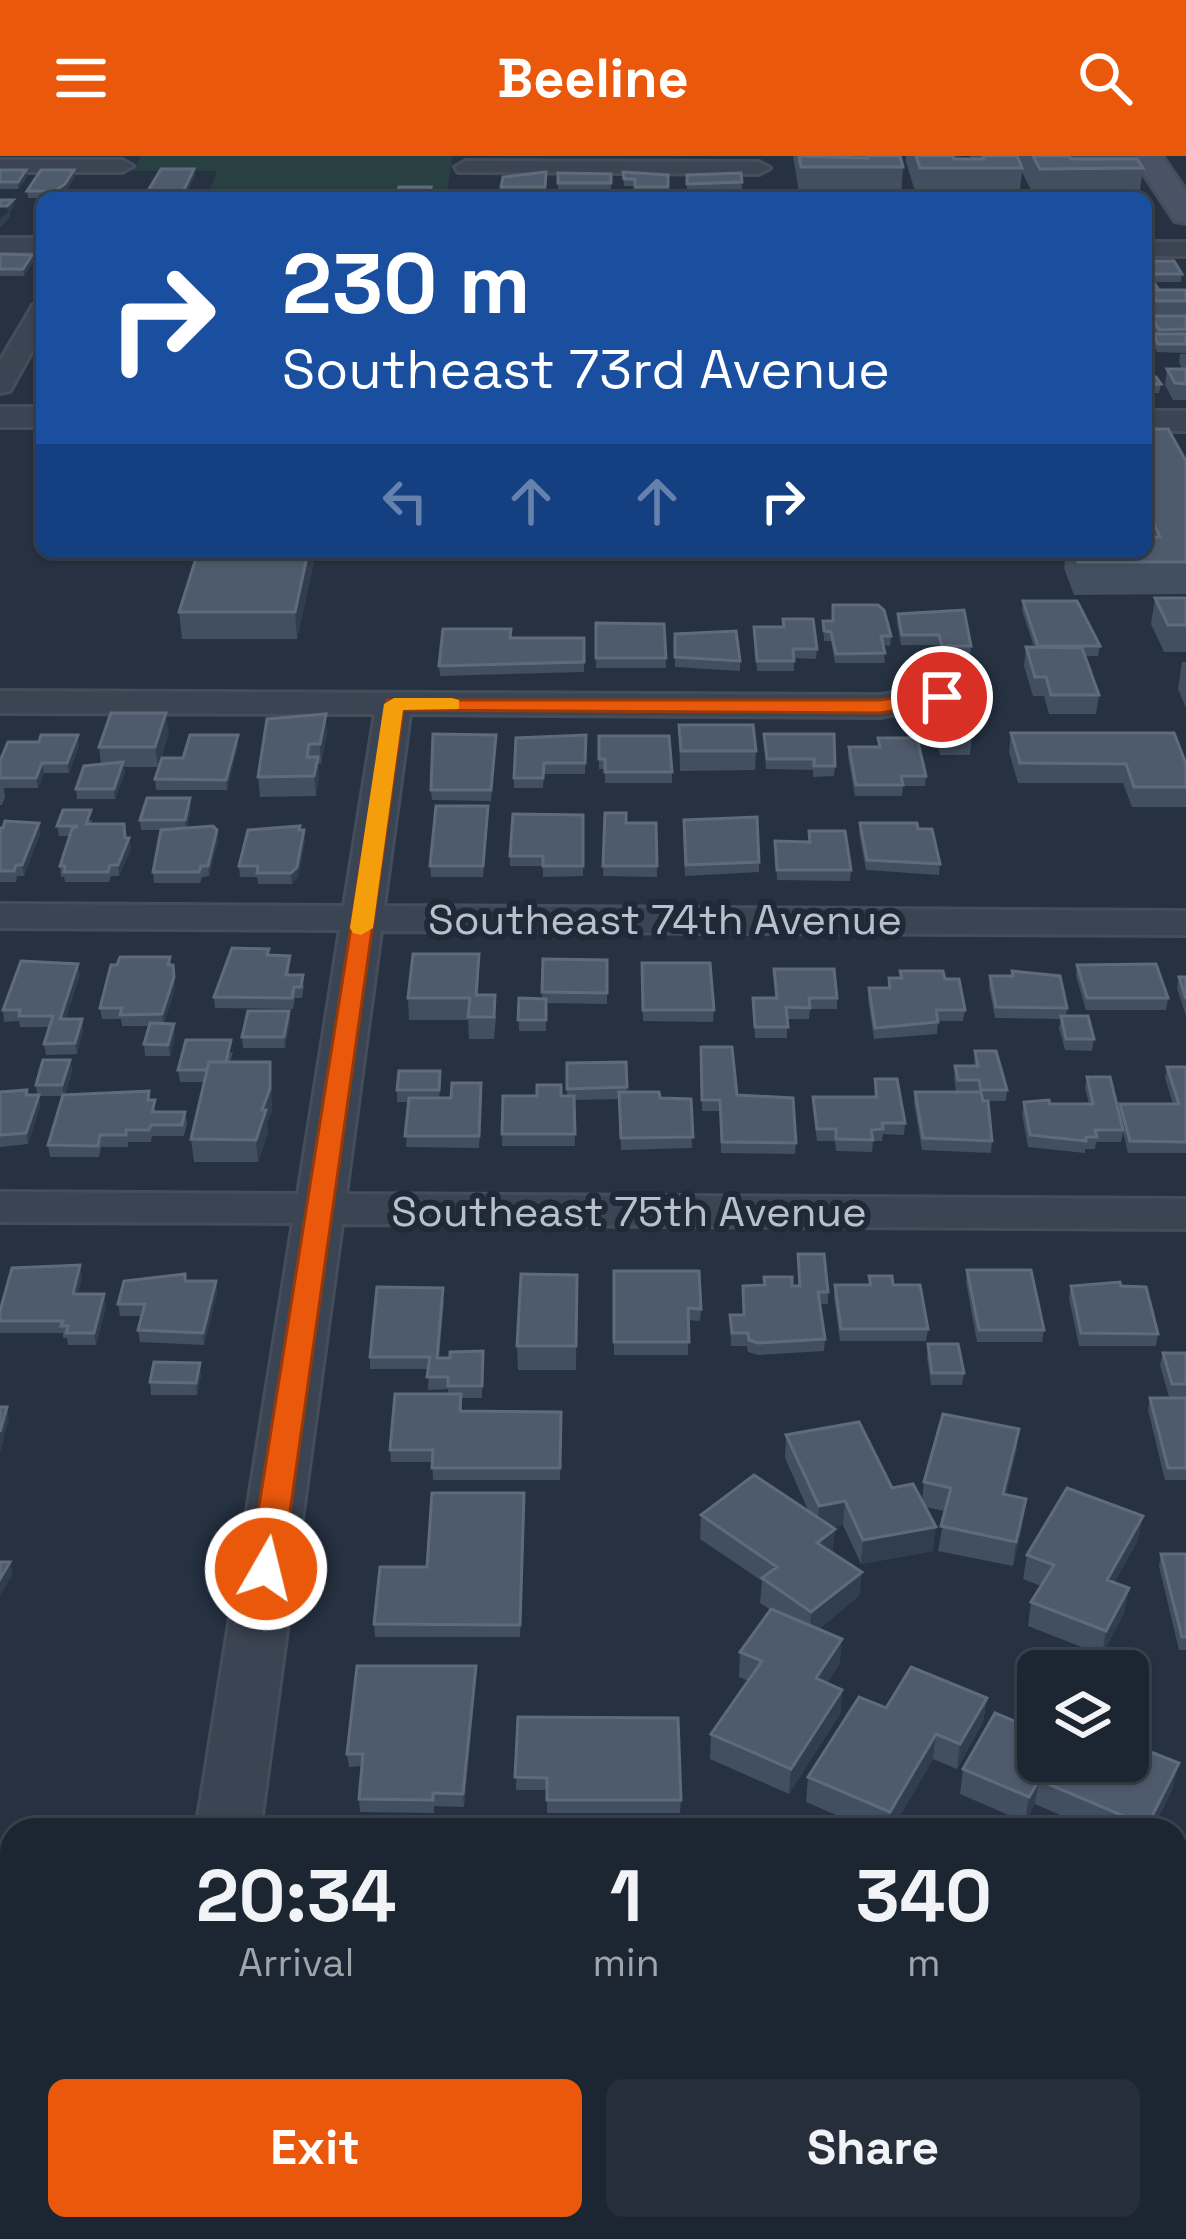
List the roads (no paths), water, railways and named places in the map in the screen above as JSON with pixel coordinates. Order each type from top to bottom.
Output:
[{"type":"main road","points":[[1147,156],[1186,214]]},
{"type":"street","points":[[462,192],[466,161],[759,168]]},
{"type":"street","points":[[0,166],[120,169]]},
{"type":"street","points":[[0,245],[36,245]]},
{"type":"street","points":[[1152,249],[1186,249]]},
{"type":"street","points":[[0,385],[36,321]]},
{"type":"street","points":[[0,417],[36,417]]},
{"type":"street","points":[[1152,421],[1186,421]]},
{"type":"street","points":[[0,703],[880,706],[942,697]]},
{"type":"street","points":[[230,1818],[394,704]]},
{"type":"street","name":"Southeast 74th Avenue","points":[[0,916],[1186,923]]},
{"type":"street","name":"Southeast 75th Avenue","points":[[0,1207],[1186,1214]]}]
